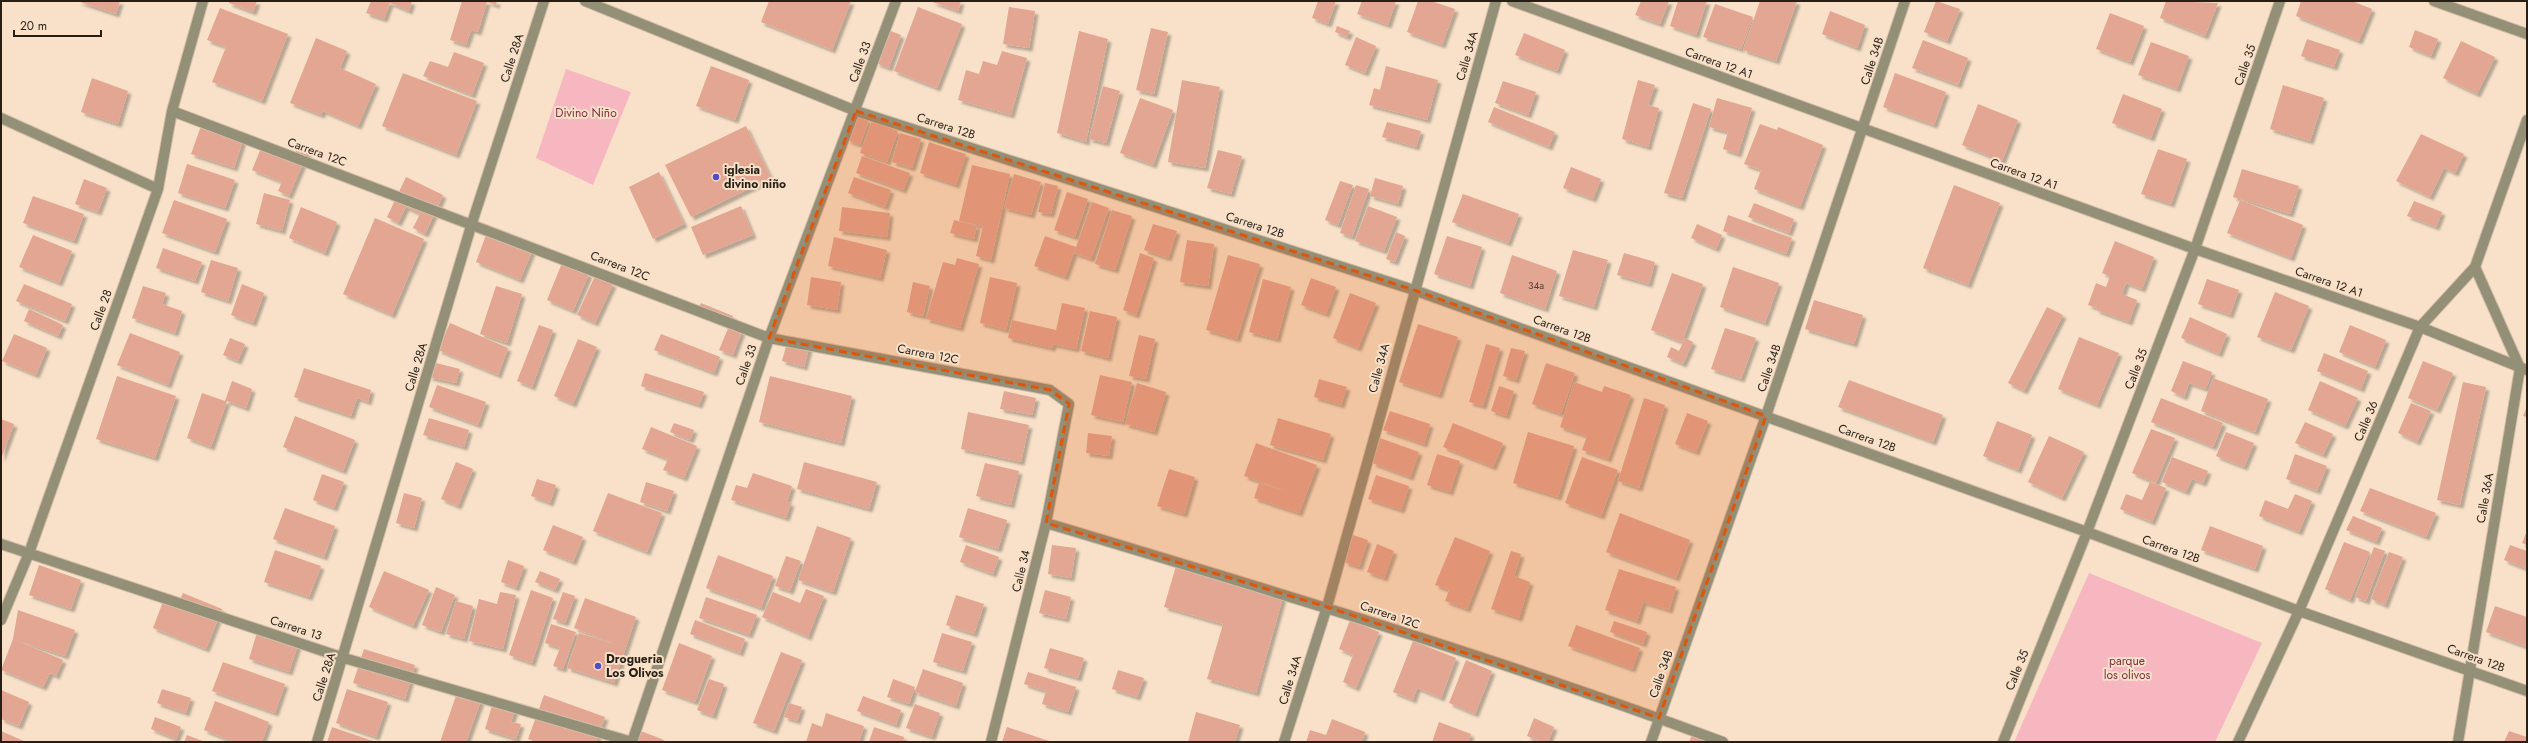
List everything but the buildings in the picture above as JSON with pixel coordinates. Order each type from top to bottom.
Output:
[{"type":"street","name":"Calle 28","points":[[1,620],[29,553],[158,189],[172,112],[204,1]]},
{"type":"street","name":"Calle 28A","points":[[317,742],[344,658],[472,223],[544,1]]},
{"type":"street","name":"Carrera 12B","points":[[585,1],[856,111],[1414,290],[2087,532],[2299,611],[2469,669],[2527,691]]},
{"type":"street","name":"Calle 33","points":[[632,742],[769,338],[856,111],[896,1]]},
{"type":"street","name":"Calle 34A","points":[[1284,742],[1327,607],[1414,290],[1496,1]]},
{"type":"street","name":"Carrera 12 A1","points":[[1512,1],[2195,249],[2420,326],[2524,369]]},
{"type":"street","name":"Calle 34B","points":[[1651,742],[1766,416],[1864,129],[1905,1]]},
{"type":"street","name":"Calle 35","points":[[2004,742],[2087,532],[2195,249],[2280,1]]},
{"type":"street","points":[[2434,1],[2527,34]]},
{"type":"street","name":"Carrera 12C","points":[[172,112],[472,223],[769,338],[1050,390],[1069,404]]},
{"type":"street","points":[[1,118],[158,189]]},
{"type":"street","name":"Calle 36","points":[[2238,742],[2299,611],[2420,326],[2475,267],[2527,120]]},
{"type":"street","points":[[2475,267],[2524,369]]},
{"type":"street","name":"Calle 36A","points":[[2458,742],[2469,669],[2524,369]]},
{"type":"street","name":"Calle 34","points":[[991,742],[1046,523],[1069,404]]},
{"type":"street","name":"Carrera 12C","points":[[1046,523],[1327,607],[1659,718],[1723,742]]},
{"type":"street","name":"Carrera 13","points":[[1,544],[344,658],[632,742]]},
{"type":"highlighted area","points":[[856,111],[1414,290],[1766,416],[1659,718],[1327,607],[1046,523],[1069,404],[1050,390],[769,338]]},
{"type":"green space","name":"Divino Niño","points":[[566,69],[631,92],[593,185],[536,158]]},
{"type":"green space","name":"parque los olivos","points":[[2089,573],[2262,643],[2215,742],[2014,742]]},
{"type":"place","name":"iglesia divino niño","points":[[716,177]]},
{"type":"place","name":"Drogueria Los Olivos","points":[[598,666]]}]
